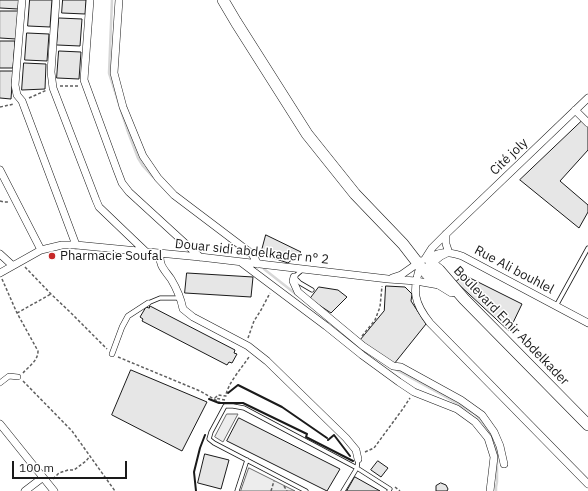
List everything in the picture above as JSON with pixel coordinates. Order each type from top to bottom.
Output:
[{"type":"main road","points":[[223,0],[307,134],[355,194],[424,264],[431,278],[464,299]]},
{"type":"main road","name":"Boulevard Emir Abdelkader","points":[[424,264],[439,270],[464,299],[588,425]]},
{"type":"street","points":[[22,0],[15,84],[17,95],[22,101],[76,245]]},
{"type":"street","points":[[56,0],[51,72],[53,88],[96,200],[100,207],[145,251]]},
{"type":"street","points":[[90,0],[84,80],[122,183],[129,192],[200,257]]},
{"type":"street","points":[[119,0],[114,73],[123,107],[143,156],[158,178],[174,195],[252,254],[258,264]]},
{"type":"street","name":"Cité joly","points":[[424,264],[432,248],[588,98]]},
{"type":"street","points":[[575,110],[588,123]]},
{"type":"street","points":[[0,170],[41,250]]},
{"type":"street","points":[[385,280],[400,275],[450,252],[446,244],[446,234]]},
{"type":"street","name":"Douar sidi abdelkader n° 2","points":[[0,273],[41,250],[62,245],[76,245],[200,257],[385,280],[416,281],[444,286]]},
{"type":"street","name":"Rue Ali bouhlel","points":[[450,252],[468,258],[588,323]]},
{"type":"street","points":[[160,253],[160,261],[163,269],[181,298],[183,310],[193,317],[248,346],[266,361],[346,438],[356,450],[358,457]]},
{"type":"street","points":[[0,254],[12,265]]},
{"type":"street","points":[[242,263],[399,382],[414,392],[458,409],[475,422],[488,438],[494,457],[490,491]]},
{"type":"street","points":[[424,264],[416,281],[415,292],[418,306],[422,314],[588,484]]},
{"type":"street","points":[[294,277],[293,281],[298,292],[363,346],[393,366],[401,367],[461,400],[482,415],[494,432],[500,446],[504,464]]},
{"type":"street","points":[[112,354],[122,327],[128,316],[148,303]]},
{"type":"street","points":[[0,383],[9,376],[18,377]]},
{"type":"street","points":[[0,424],[54,491]]},
{"type":"street","points":[[25,491],[42,478]]},
{"type":"lane","points":[[556,306],[588,248]]},
{"type":"lane","points":[[302,269],[294,277],[300,283],[312,290]]},
{"type":"lane","points":[[148,303],[160,298],[181,298]]},
{"type":"lane","points":[[306,491],[209,439],[211,432],[225,406],[244,408],[357,468],[390,489],[389,491]]},
{"type":"lane","points":[[343,491],[357,468],[358,457]]},
{"type":"lane","points":[[237,491],[247,460]]},
{"type":"path","points":[[0,107],[22,101],[57,86],[81,86],[84,80]]},
{"type":"path","points":[[0,273],[17,313],[38,351],[38,356],[35,361],[18,377],[72,431],[115,491]]},
{"type":"path","points":[[358,341],[377,316],[385,280]]},
{"type":"path","points":[[226,401],[215,398],[218,395],[226,396],[230,386],[250,354],[247,341],[254,321],[269,296],[271,289],[267,282]]},
{"type":"path","points":[[17,313],[51,294]]},
{"type":"path","points":[[358,457],[374,448],[414,392]]},
{"type":"path","points":[[48,484],[59,473],[74,470],[90,456]]},
{"type":"path","points":[[271,491],[275,479]]},
{"type":"path","points":[[282,483],[287,491]]},
{"type":"shaded area","points":[[227,414],[238,414],[223,442],[215,437]]},
{"type":"shaded area","points":[[249,468],[295,491],[241,491]]},
{"type":"building","points":[[0,0],[19,0],[18,9],[0,8]]},
{"type":"building","points":[[30,0],[52,0],[50,27],[28,26]]},
{"type":"building","points":[[63,0],[86,0],[85,14],[62,13]]},
{"type":"building","points":[[0,11],[18,11],[16,39],[0,38]]},
{"type":"building","points":[[59,18],[82,19],[80,46],[57,45]]},
{"type":"building","points":[[27,33],[49,34],[47,61],[25,60]]},
{"type":"building","points":[[0,41],[15,41],[13,68],[0,68]]},
{"type":"building","points":[[59,51],[81,52],[79,79],[57,78]]},
{"type":"building","points":[[24,63],[46,64],[45,89],[22,90]]},
{"type":"building","points":[[0,71],[13,71],[11,99],[0,98]]},
{"type":"building","points":[[583,120],[588,125],[588,150],[560,181],[588,205],[588,212],[579,228],[520,180]]},
{"type":"building","points":[[266,235],[301,252],[288,263],[261,254]]},
{"type":"building","points":[[187,273],[253,277],[251,297],[185,293]]},
{"type":"building","points":[[464,275],[522,304],[509,331],[456,282]]},
{"type":"building","points":[[386,286],[405,287],[412,294],[411,301],[426,324],[394,364],[360,340],[384,311]]},
{"type":"building","points":[[319,287],[338,290],[347,297],[331,313],[310,299]]},
{"type":"building","points":[[150,306],[235,350],[234,353],[237,354],[232,363],[229,362],[227,365],[142,321],[143,319],[140,317],[146,307],[149,308]]},
{"type":"building","points":[[131,370],[207,402],[182,451],[112,415]]},
{"type":"building","points":[[239,418],[340,469],[327,491],[227,441]]},
{"type":"building","points":[[205,454],[229,460],[221,489],[198,483]]},
{"type":"building","points":[[378,461],[388,468],[381,477],[371,470]]},
{"type":"building","points":[[355,477],[380,491],[347,491]]},
{"type":"building","points":[[441,483],[446,485],[448,489],[447,491],[436,491],[436,486]]},
{"type":"waterway","points":[[112,0],[109,73],[138,158],[153,177]]},
{"type":"waterway","points":[[229,241],[247,255]]},
{"type":"waterway","points":[[264,269],[297,295]]},
{"type":"waterway","points":[[393,368],[475,414],[484,424],[493,438],[497,453],[496,491]]},
{"type":"wall","points":[[228,393],[238,385],[282,407],[327,438]]},
{"type":"wall","points":[[209,399],[219,403],[243,403],[307,434],[306,437],[353,461]]},
{"type":"wall","points":[[196,491],[194,472],[205,435]]},
{"type":"wall","points":[[328,440],[334,435],[350,456]]},
{"type":"place","name":"Pharmacie Soufal","points":[[52,256]]}]
